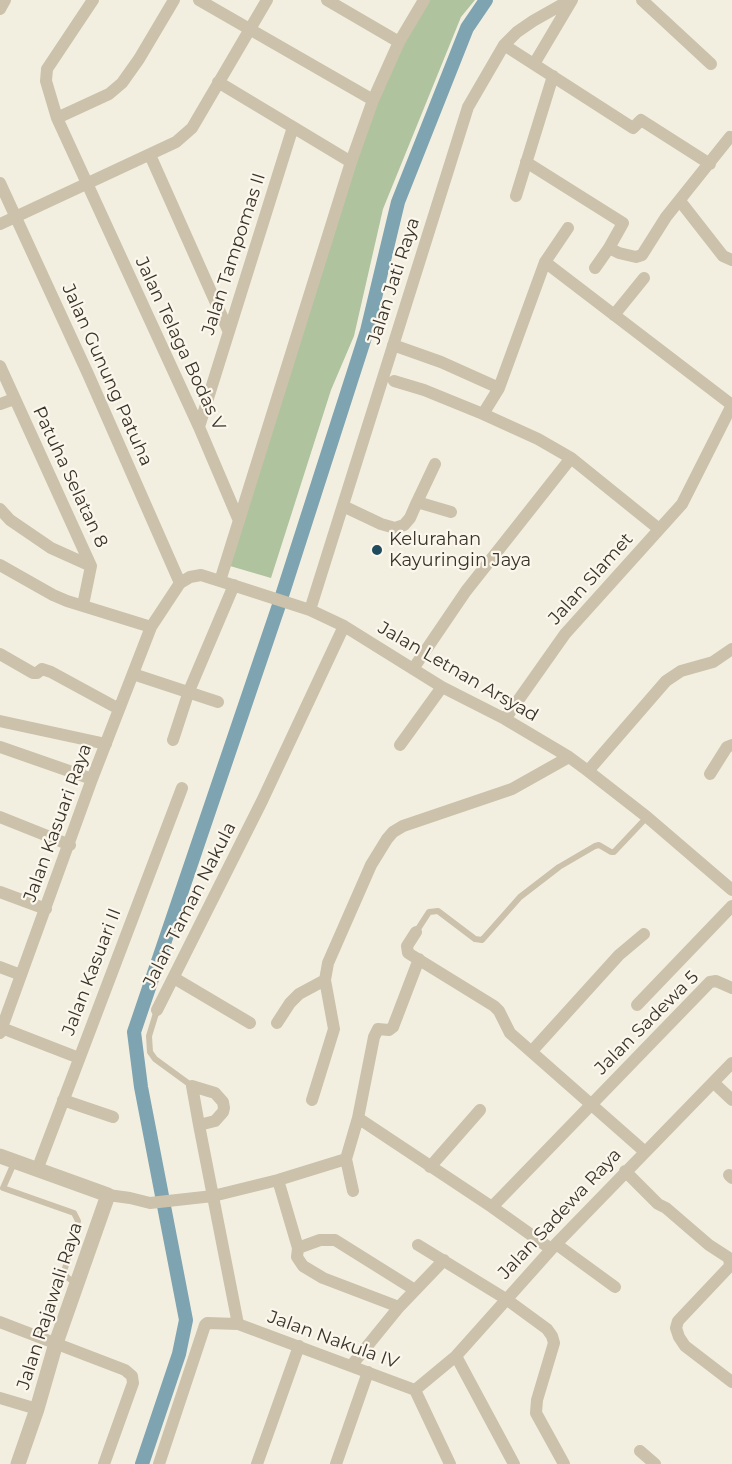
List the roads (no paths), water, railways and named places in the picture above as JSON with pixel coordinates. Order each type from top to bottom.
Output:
[{"type":"street","points":[[0,9],[5,0]]},
{"type":"street","name":"Jalan Telaga Bodas V","points":[[93,0],[46,72],[46,81],[57,118],[199,427],[239,521]]},
{"type":"street","points":[[57,118],[109,94],[122,83],[174,0]]},
{"type":"street","points":[[199,0],[373,100]]},
{"type":"street","points":[[0,224],[177,142],[192,128],[267,0]]},
{"type":"street","points":[[327,0],[399,42]]},
{"type":"street","points":[[220,581],[351,162],[373,100],[399,42],[424,0]]},
{"type":"street","points":[[534,64],[571,0]]},
{"type":"street","name":"Jalan Jati Raya","points":[[304,608],[343,506],[468,107],[504,45],[516,32],[571,0]]},
{"type":"street","points":[[642,0],[711,64]]},
{"type":"street","points":[[504,45],[633,128],[641,120],[710,164]]},
{"type":"street","points":[[516,196],[554,76]]},
{"type":"street","points":[[218,82],[351,162]]},
{"type":"street","name":"Jalan Tampomas II","points":[[199,427],[293,127]]},
{"type":"street","points":[[609,248],[634,257],[642,255],[666,217],[730,137],[732,138]]},
{"type":"street","points":[[150,155],[228,330]]},
{"type":"street","points":[[526,162],[623,223],[595,268]]},
{"type":"street","name":"Jalan Gunung Patuha","points":[[0,183],[88,374],[180,583]]},
{"type":"street","points":[[680,201],[723,256],[732,260]]},
{"type":"street","points":[[483,414],[499,388],[545,262],[568,228]]},
{"type":"street","points":[[545,262],[614,315],[644,278]]},
{"type":"street","name":"Jalan Slamet","points":[[505,719],[565,634],[682,504],[732,405],[614,315]]},
{"type":"street","points":[[393,345],[441,362],[499,388]]},
{"type":"street","name":"Patuha Selatan 8","points":[[0,366],[91,566],[83,605]]},
{"type":"street","points":[[394,381],[424,390],[538,439],[571,458],[659,530]]},
{"type":"street","points":[[0,404],[14,399]]},
{"type":"street","points":[[412,669],[466,591],[571,458]]},
{"type":"street","points":[[343,506],[381,524],[395,528],[404,525],[410,518],[435,464]]},
{"type":"street","points":[[417,502],[451,512]]},
{"type":"street","points":[[0,509],[10,520],[51,548],[91,566]]},
{"type":"street","points":[[0,565],[53,595],[151,627],[180,583]]},
{"type":"street","name":"Jalan Letnan Arsyad","points":[[180,583],[190,577],[201,576],[220,581],[304,608],[344,627],[442,687],[505,719],[568,757],[646,817],[732,890]]},
{"type":"street","points":[[173,740],[189,691],[234,585]]},
{"type":"street","name":"Jalan Kasuari Raya","points":[[1,1030],[92,779],[151,627]]},
{"type":"street","name":"Jalan Taman Nakula","points":[[157,1010],[262,801],[344,627]]},
{"type":"street","points":[[588,771],[666,681],[681,671],[713,662],[732,649]]},
{"type":"street","points":[[0,654],[33,673],[42,669],[51,672],[119,709]]},
{"type":"street","points":[[133,674],[218,702]]},
{"type":"street","points":[[400,745],[442,687]]},
{"type":"street","points":[[0,721],[106,744]]},
{"type":"street","points":[[710,774],[727,747],[732,745]]},
{"type":"street","points":[[0,747],[92,779]]},
{"type":"street","points":[[312,1100],[334,1029],[325,980],[328,963],[371,865],[393,832],[403,826],[512,789],[568,757]]},
{"type":"street","name":"Jalan Kasuari II","points":[[37,1170],[182,788]]},
{"type":"street","points":[[0,817],[70,844]]},
{"type":"street","points":[[0,892],[46,909]]},
{"type":"street","points":[[637,1005],[732,906]]},
{"type":"street","points":[[416,932],[407,946],[407,951],[494,1006],[510,1033],[644,1151]]},
{"type":"street","points":[[532,1051],[619,956],[644,934]]},
{"type":"street","points":[[353,1191],[346,1159],[358,1118],[376,1030],[391,1029],[402,1007],[419,959]]},
{"type":"street","points":[[0,967],[21,975]]},
{"type":"street","points":[[174,978],[250,1023]]},
{"type":"street","points":[[277,1023],[299,994],[325,980]]},
{"type":"street","name":"Jalan Sadewa 5","points":[[591,1103],[710,982],[716,981],[732,988]]},
{"type":"street","points":[[1,1030],[79,1058]]},
{"type":"street","name":"Jalan Sadewa Raya","points":[[415,1390],[456,1356],[553,1247],[732,1063]]},
{"type":"street","points":[[714,1083],[732,1100]]},
{"type":"street","points":[[199,1125],[214,1121],[223,1112],[223,1102],[215,1094],[192,1086],[199,1125],[238,1324]]},
{"type":"street","points":[[63,1100],[113,1117]]},
{"type":"street","points":[[492,1207],[591,1103]]},
{"type":"street","points":[[430,1167],[480,1110]]},
{"type":"street","points":[[358,1118],[615,1287]]},
{"type":"street","points":[[7,1159],[108,1195],[150,1203],[213,1196],[278,1180],[346,1159]]},
{"type":"street","points":[[625,1171],[658,1204],[729,1258],[728,1275],[678,1321],[676,1328],[685,1346],[732,1382]]},
{"type":"street","points":[[278,1180],[298,1248],[297,1257],[303,1266],[323,1278],[399,1307]]},
{"type":"street","name":"Jalan Rajawali Raya","points":[[18,1464],[56,1343],[108,1195]]},
{"type":"street","points":[[298,1248],[320,1240],[335,1240],[415,1290]]},
{"type":"street","points":[[418,1245],[506,1299],[548,1329],[554,1343],[537,1400],[536,1413],[564,1464]]},
{"type":"street","points":[[351,1366],[399,1307],[444,1260]]},
{"type":"street","points":[[0,1322],[125,1370],[132,1376],[133,1383],[104,1464]]},
{"type":"street","name":"Jalan Nakula IV","points":[[159,1464],[205,1325],[211,1322],[238,1324],[415,1390]]},
{"type":"street","points":[[257,1464],[299,1346]]},
{"type":"street","points":[[456,1356],[514,1464]]},
{"type":"street","points":[[336,1464],[368,1372]]},
{"type":"street","points":[[415,1390],[450,1464]]},
{"type":"street","points":[[0,1398],[37,1409]]},
{"type":"street","points":[[640,1451],[655,1464]]},
{"type":"lane","points":[[416,932],[429,912],[438,910],[475,939],[482,940],[520,897],[559,867],[595,846],[599,845],[614,852],[646,817]]},
{"type":"lane","name":"Jalan Taman Nakula","points":[[157,1010],[149,1036],[150,1052],[155,1059],[192,1086]]},
{"type":"lane","points":[[7,1159],[1,1191],[74,1213],[78,1221],[64,1272],[77,1284]]},
{"type":"waterway","points":[[142,1464],[179,1354],[186,1320],[141,1087],[134,1032],[278,608],[367,331],[398,202],[467,28],[486,0]]},
{"type":"place","name":"Kelurahan Kayuringin Jaya","points":[[377,550]]}]
